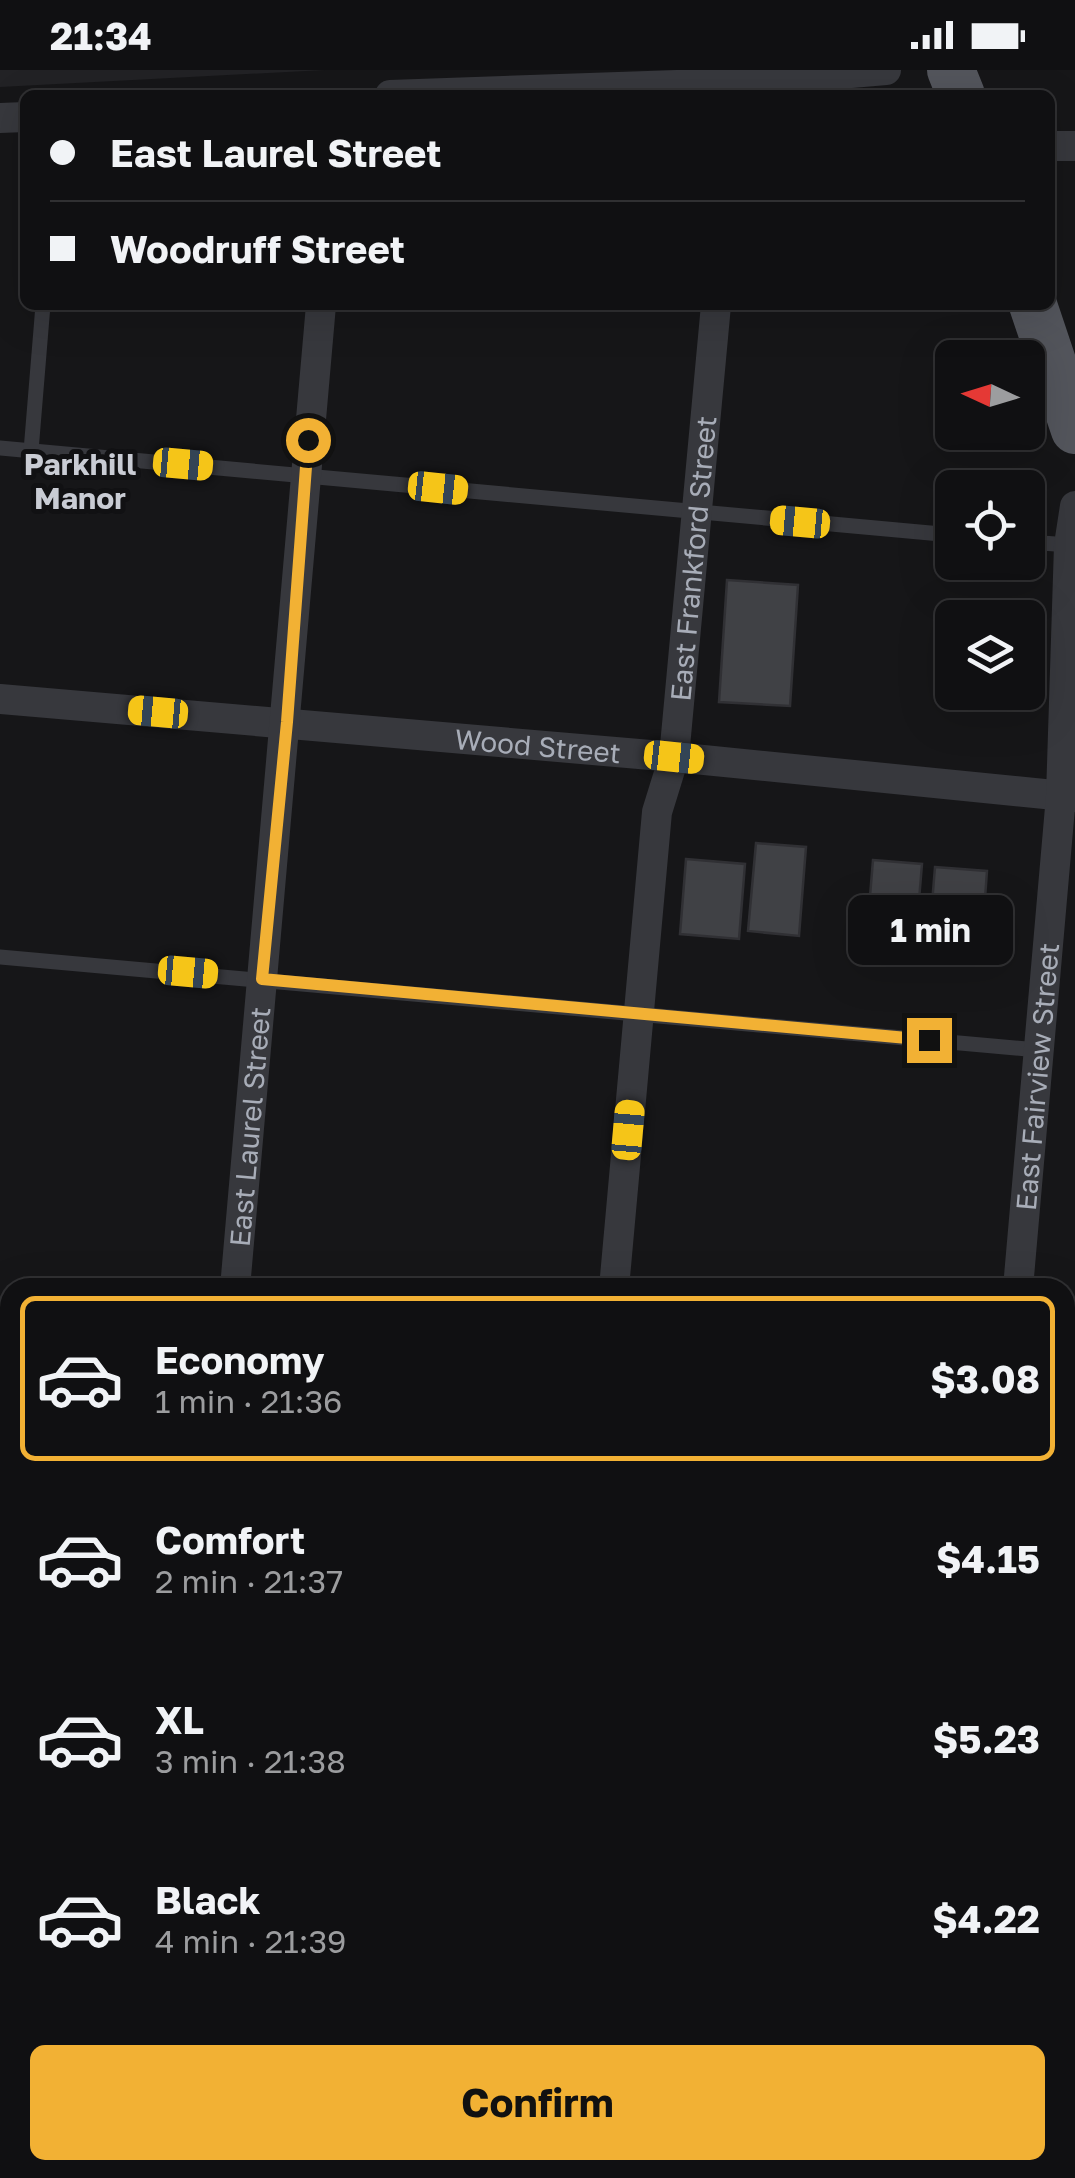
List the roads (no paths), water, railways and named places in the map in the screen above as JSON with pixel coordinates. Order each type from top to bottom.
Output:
[{"type":"main road","points":[[1035,310],[1075,430]]},
{"type":"street","points":[[676,90],[733,89],[886,70]]},
{"type":"street","name":"East Laurel Street","points":[[236,1278],[321,310]]},
{"type":"street","name":"East Frankford Street","points":[[615,1278],[657,812],[674,757],[716,310]]},
{"type":"street","name":"East Fairview Street","points":[[1019,1278],[1038,1050],[1068,796],[1070,544],[1075,506]]},
{"type":"street","name":"Wood Street","points":[[0,699],[674,757],[1068,796]]},
{"type":"lane","points":[[31,451],[43,310]]},
{"type":"lane","points":[[0,448],[935,535]]},
{"type":"lane","points":[[1045,543],[1070,544]]},
{"type":"lane","points":[[0,957],[1038,1050]]},
{"type":"district","name":"Parkhill Manor","points":[[80,481]]}]
